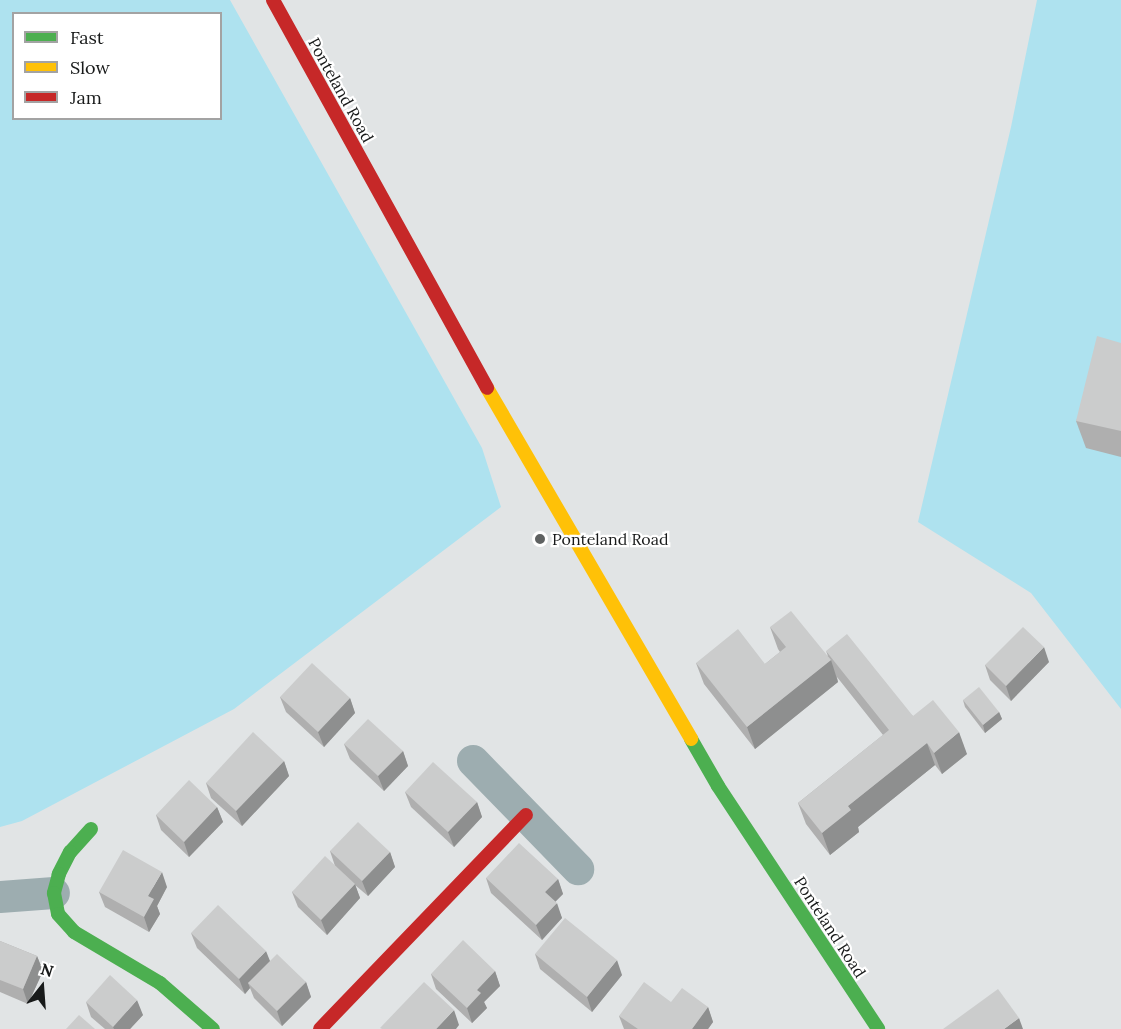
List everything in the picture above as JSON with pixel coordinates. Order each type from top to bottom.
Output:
[{"type":"main road","name":"Ponteland Road","points":[[273,0],[462,345],[717,786],[878,1029]]},
{"type":"main road","points":[[320,1029],[526,815]]},
{"type":"main road","points":[[91,829],[63,863],[54,893],[58,914],[74,932],[160,983],[213,1029]]},
{"type":"street","points":[[473,761],[578,869]]},
{"type":"street","points":[[0,897],[54,893]]},
{"type":"shaded area","points":[[0,0],[230,0],[482,448],[501,507],[234,709],[22,821],[0,827]]},
{"type":"shaded area","points":[[1037,0],[1121,0],[1121,709],[1031,593],[918,522],[1011,127]]},
{"type":"building","points":[[1097,336],[1121,343],[1121,431],[1076,421]]},
{"type":"building","points":[[791,611],[831,660],[747,727],[696,663],[738,629],[765,664],[786,647],[770,627]]},
{"type":"building","points":[[1023,627],[1044,647],[1006,686],[985,665]]},
{"type":"building","points":[[847,634],[913,716],[933,700],[959,732],[934,753],[927,743],[848,806],[851,810],[822,833],[798,803],[889,730],[826,651]]},
{"type":"building","points":[[312,663],[350,698],[318,732],[280,697]]},
{"type":"building","points":[[979,687],[999,712],[983,725],[963,700]]},
{"type":"building","points":[[368,719],[403,751],[378,776],[344,744]]},
{"type":"building","points":[[253,732],[284,761],[236,811],[206,783]]},
{"type":"building","points":[[433,762],[477,802],[448,832],[405,792]]},
{"type":"building","points":[[189,780],[217,807],[184,842],[156,815]]},
{"type":"building","points":[[358,822],[390,852],[362,881],[330,851]]},
{"type":"building","points":[[519,843],[558,879],[545,892],[557,903],[536,925],[486,878]]},
{"type":"building","points":[[123,850],[162,872],[148,896],[154,899],[144,917],[99,892]]},
{"type":"building","points":[[325,856],[355,884],[321,920],[292,892]]},
{"type":"building","points":[[218,905],[266,951],[239,979],[191,933]]},
{"type":"building","points":[[565,918],[617,960],[587,997],[535,954]]},
{"type":"building","points":[[463,940],[495,971],[477,990],[481,993],[467,1008],[431,974]]},
{"type":"building","points":[[0,941],[37,956],[23,989],[0,980]]},
{"type":"building","points":[[277,954],[306,982],[277,1011],[248,983]]},
{"type":"building","points":[[110,975],[137,1000],[113,1027],[86,1002]]},
{"type":"building","points":[[424,982],[454,1010],[436,1029],[380,1028]]},
{"type":"building","points":[[644,982],[671,1002],[682,988],[708,1007],[692,1029],[638,1029],[619,1016]]},
{"type":"building","points":[[998,989],[1019,1018],[1004,1029],[943,1029]]},
{"type":"building","points":[[79,1015],[95,1029],[66,1029]]},
{"type":"traffic: fast","points":[[691,739],[718,786],[878,1029]]},
{"type":"traffic: fast","points":[[91,829],[70,852],[59,874],[54,893],[58,914],[74,932],[160,983],[213,1029]]},
{"type":"traffic: slow","points":[[487,388],[691,739]]},
{"type":"traffic: jam","points":[[273,0],[487,388]]},
{"type":"traffic: jam","points":[[320,1029],[526,815]]},
{"type":"place","name":"Ponteland Road","points":[[540,539]]}]
